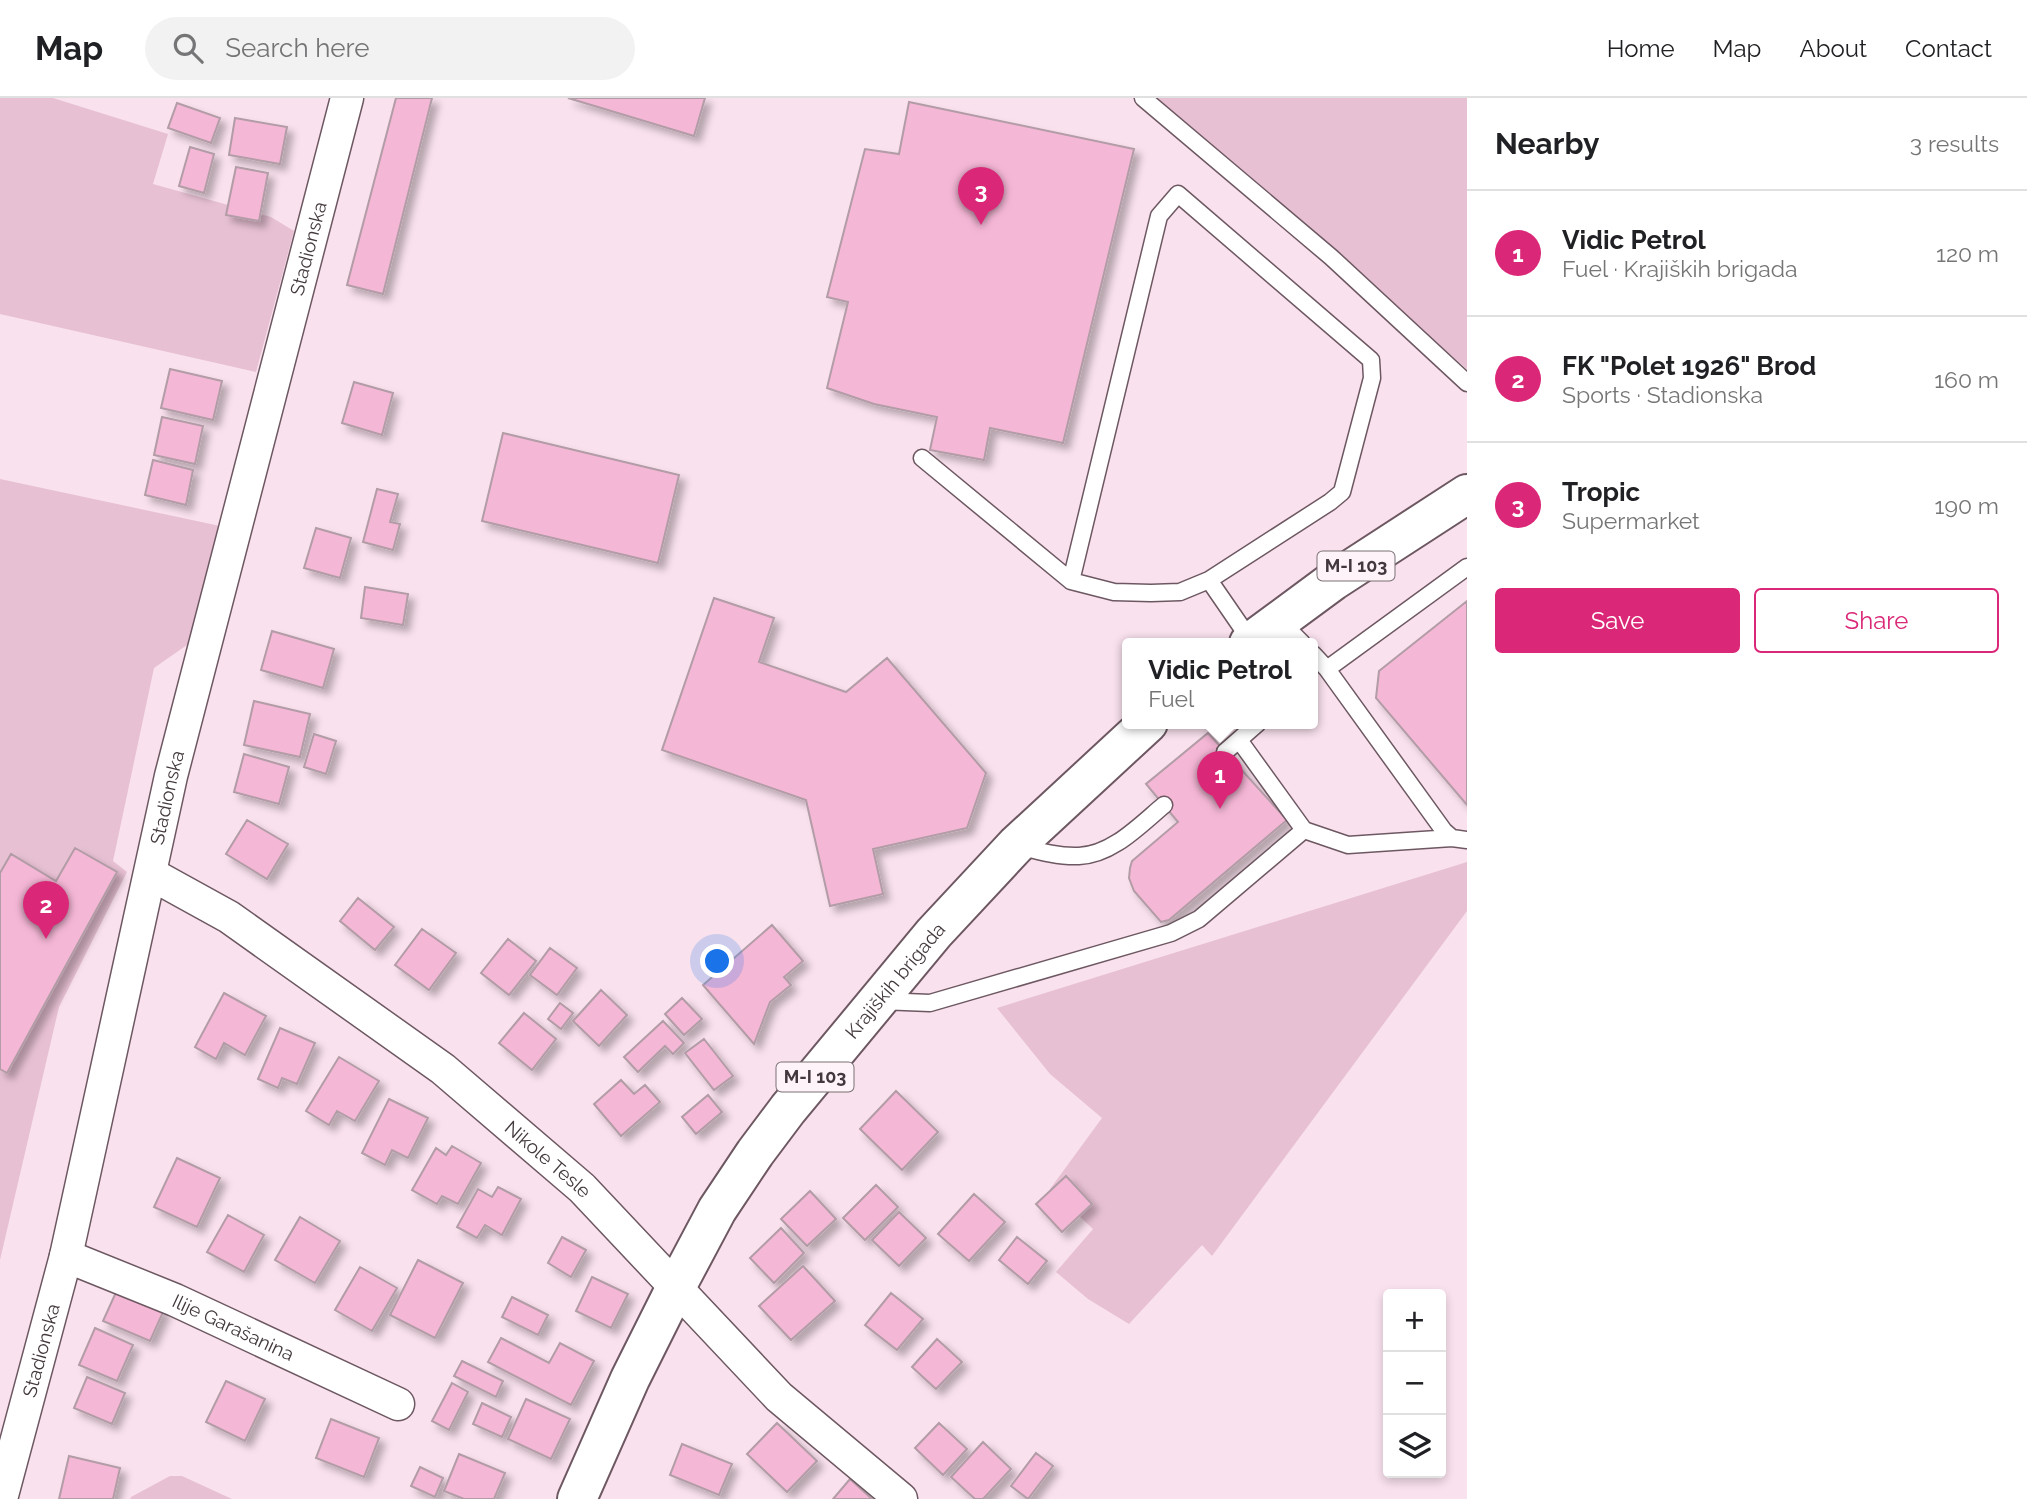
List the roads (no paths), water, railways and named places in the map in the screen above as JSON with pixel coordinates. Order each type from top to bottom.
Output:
[{"type":"main road","name":"M-I 103","points":[[1272,638],[1383,547],[1467,494]]},
{"type":"main road","name":"Krajiških brigada","points":[[577,1499],[630,1379],[675,1289],[717,1210],[755,1153],[788,1109],[934,933],[1016,845],[1142,729]]},
{"type":"street","name":"Stadionska","points":[[1,1499],[66,1256],[171,776],[345,98]]},
{"type":"street","name":"Nikole Tesle","points":[[151,874],[229,917],[443,1069],[582,1188],[779,1397],[901,1499]]},
{"type":"street","name":"Ilije Garašanina","points":[[66,1256],[175,1300],[398,1404]]},
{"type":"lane","points":[[1143,98],[1331,257],[1467,383]]},
{"type":"lane","points":[[922,458],[1071,581],[1114,592],[1180,592],[1209,580],[1342,492],[1372,378],[1371,360],[1178,194],[1159,216],[1071,581]]},
{"type":"lane","points":[[1327,669],[1467,567]]},
{"type":"lane","points":[[1209,580],[1272,638]]},
{"type":"lane","points":[[1318,659],[1444,831],[1460,839]]},
{"type":"lane","points":[[1225,752],[1251,729]]},
{"type":"lane","points":[[1239,740],[1304,830],[1348,845],[1460,839]]},
{"type":"lane","points":[[1016,845],[1056,855],[1081,856],[1105,849],[1131,834],[1164,805]]},
{"type":"lane","points":[[876,1001],[930,1003],[1171,933],[1199,919],[1304,830]]},
{"type":"place","name":"Tropic","points":[[981,225]]},
{"type":"place","name":"Vidic Petrol","points":[[1220,809]]},
{"type":"place","name":"FK \"Polet 1926\" Brod","points":[[46,939]]}]
